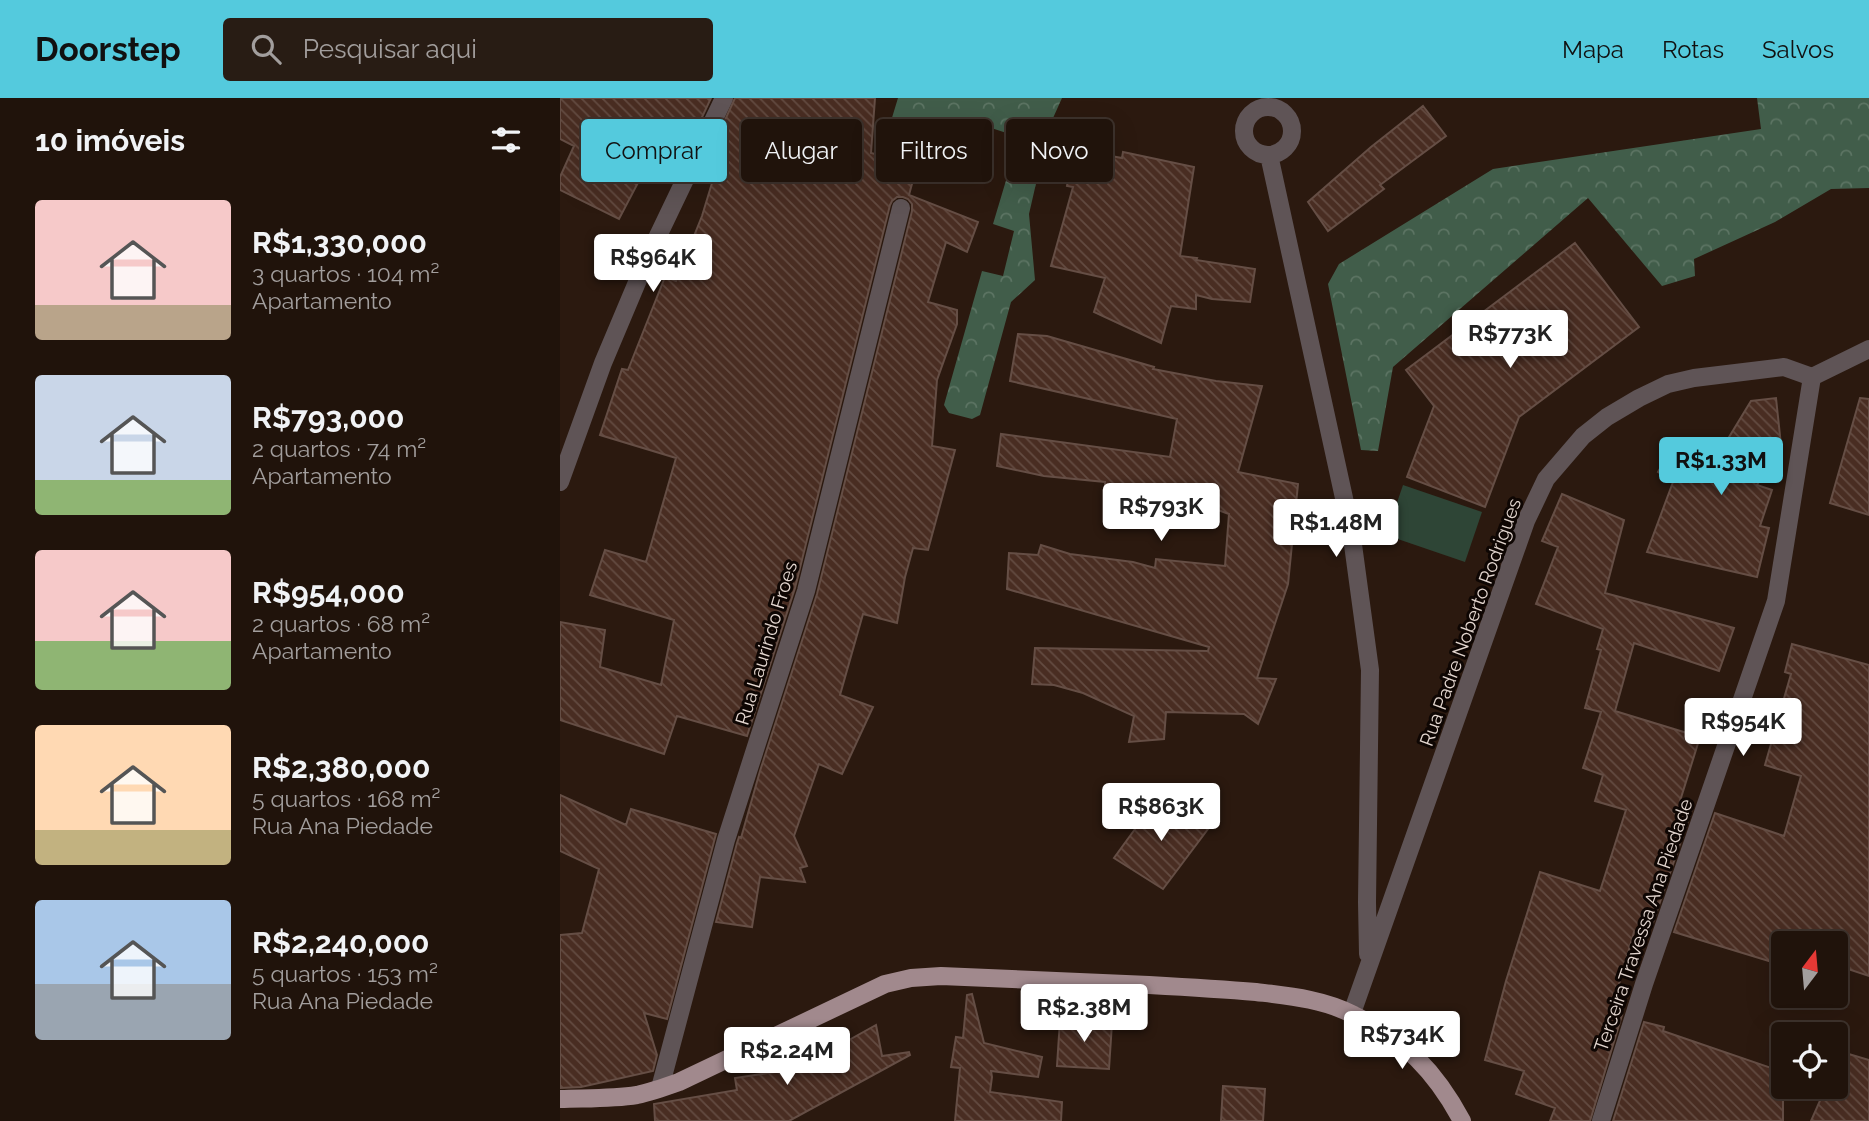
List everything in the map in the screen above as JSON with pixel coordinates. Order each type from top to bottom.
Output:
[{"type":"main road","points":[[560,1099],[637,1095],[679,1082],[885,984],[911,978],[941,976],[1212,988],[1287,995],[1321,1002],[1352,1013],[1380,1029],[1410,1052],[1439,1082],[1462,1121]]},
{"type":"street","points":[[560,482],[603,363],[646,261],[724,98]]},
{"type":"street","name":"Rua Padre Noberto Rodrigues","points":[[1269,155],[1351,530],[1370,670],[1368,967]]},
{"type":"street","name":"Rua Laurindo Froes","points":[[660,1088],[726,840],[806,592],[901,208]]},
{"type":"street","points":[[1812,377],[1869,349]]},
{"type":"street","name":"Rua Padre Noberto Rodrigues","points":[[1352,1013],[1526,521],[1546,479],[1583,436],[1607,417],[1668,384],[1694,378],[1784,367],[1812,377]]},
{"type":"street","name":"Terceira Travessa Ana Piedade","points":[[1601,1121],[1644,984],[1776,601],[1812,377]]},
{"type":"green space","points":[[898,98],[1062,98],[1053,119],[1006,119],[1006,133],[992,128],[992,119],[892,119]]},
{"type":"green space","points":[[1757,98],[1869,98],[1869,188],[1831,189],[1775,222],[1694,259],[1695,276],[1662,286],[1588,198],[1393,367],[1378,451],[1361,450],[1328,284],[1339,264],[1493,169],[1761,129]]},
{"type":"green space","points":[[1006,180],[1036,182],[1029,214],[1035,280],[1011,302],[980,415],[972,419],[949,413],[944,405],[982,271],[1003,276],[1014,231],[993,224]]},
{"type":"green space","points":[[1403,485],[1482,512],[1465,562],[1386,535]]},
{"type":"building","points":[[560,98],[711,98],[701,119],[581,119],[581,182],[638,182],[619,219],[560,190],[560,177],[574,146],[560,139]]},
{"type":"building","points":[[735,98],[875,98],[871,153],[876,154],[876,182],[912,182],[909,195],[978,222],[967,252],[946,242],[928,302],[957,310],[957,324],[937,380],[932,446],[955,450],[928,550],[913,548],[897,623],[863,614],[840,695],[873,707],[842,774],[819,764],[794,836],[807,866],[800,868],[805,882],[760,877],[752,927],[716,922],[737,843],[739,837],[741,838],[817,594],[912,211],[912,204],[908,199],[897,197],[890,205],[795,588],[747,736],[677,716],[664,754],[560,720],[560,622],[605,630],[600,667],[661,685],[674,620],[590,595],[605,550],[646,562],[676,458],[600,435],[622,369],[628,370],[665,277],[676,281],[712,182],[727,182],[725,119]]},
{"type":"building","points":[[1423,106],[1446,136],[1380,185],[1384,189],[1328,231],[1308,202]]},
{"type":"building","points":[[1123,152],[1194,167],[1180,256],[1255,269],[1250,302],[1196,295],[1196,309],[1171,306],[1161,343],[1094,312],[1105,278],[1051,266],[1073,187],[1067,186],[1068,182],[1113,182],[1113,156],[1122,158]]},
{"type":"building","points":[[1575,243],[1639,327],[1519,417],[1485,507],[1407,477],[1434,406],[1406,370]]},
{"type":"building","points":[[1018,334],[1047,336],[1154,367],[1153,369],[1216,381],[1262,386],[1238,472],[1298,484],[1288,584],[1257,678],[1276,679],[1258,724],[1244,714],[1166,712],[1164,739],[1129,742],[1134,716],[1083,693],[1054,685],[1032,684],[1035,648],[1208,651],[1209,647],[1007,589],[1009,553],[1038,555],[1041,545],[1070,554],[1133,562],[1155,568],[1156,559],[1225,566],[1229,514],[1173,494],[1105,485],[1105,482],[1044,476],[997,466],[1001,434],[1170,457],[1177,419],[1010,381]]},
{"type":"building","points":[[1776,398],[1781,445],[1757,485],[1772,490],[1760,526],[1769,528],[1757,577],[1647,552],[1673,482],[1658,472],[1676,442],[1712,465],[1751,401]]},
{"type":"building","points":[[1860,398],[1869,399],[1869,515],[1830,503]]},
{"type":"building","points":[[1562,494],[1624,520],[1605,593],[1734,628],[1719,671],[1634,643],[1615,711],[1700,737],[1680,801],[1693,806],[1652,925],[1646,924],[1643,934],[1634,932],[1611,1012],[1622,1015],[1590,1121],[1550,1121],[1555,1108],[1516,1094],[1524,1071],[1485,1060],[1540,872],[1600,891],[1626,810],[1595,801],[1603,775],[1583,768],[1601,712],[1585,708],[1601,650],[1597,649],[1603,629],[1536,604],[1558,547],[1542,541]]},
{"type":"building","points":[[1792,644],[1869,665],[1869,976],[1848,969],[1848,931],[1771,931],[1771,962],[1674,932],[1715,813],[1784,836],[1801,776],[1765,765],[1791,674],[1785,672]]},
{"type":"building","points":[[560,795],[626,825],[631,809],[716,834],[667,1019],[644,1013],[657,1055],[653,1071],[581,1087],[560,1088],[560,935],[582,933],[599,869],[560,851]]},
{"type":"building","points":[[1159,796],[1208,829],[1163,889],[1114,858]]},
{"type":"building","points":[[972,994],[984,1043],[1042,1057],[1038,1077],[991,1071],[990,1092],[1062,1102],[1061,1121],[955,1121],[960,1068],[951,1067],[956,1037],[963,1038],[967,995]]},
{"type":"building","points":[[1060,1020],[1112,1023],[1109,1069],[1057,1066]]},
{"type":"building","points":[[1644,1022],[1771,1068],[1771,1099],[1783,1099],[1783,1121],[1613,1121]]},
{"type":"building","points":[[876,1025],[882,1056],[909,1052],[910,1055],[789,1121],[655,1121],[654,1104],[737,1090],[735,1078],[821,1065],[817,1058]]},
{"type":"building","points":[[1848,1054],[1869,1060],[1869,1121],[1811,1121],[1821,1099],[1848,1099]]},
{"type":"building","points":[[1223,1086],[1265,1089],[1263,1121],[1221,1121]]}]
